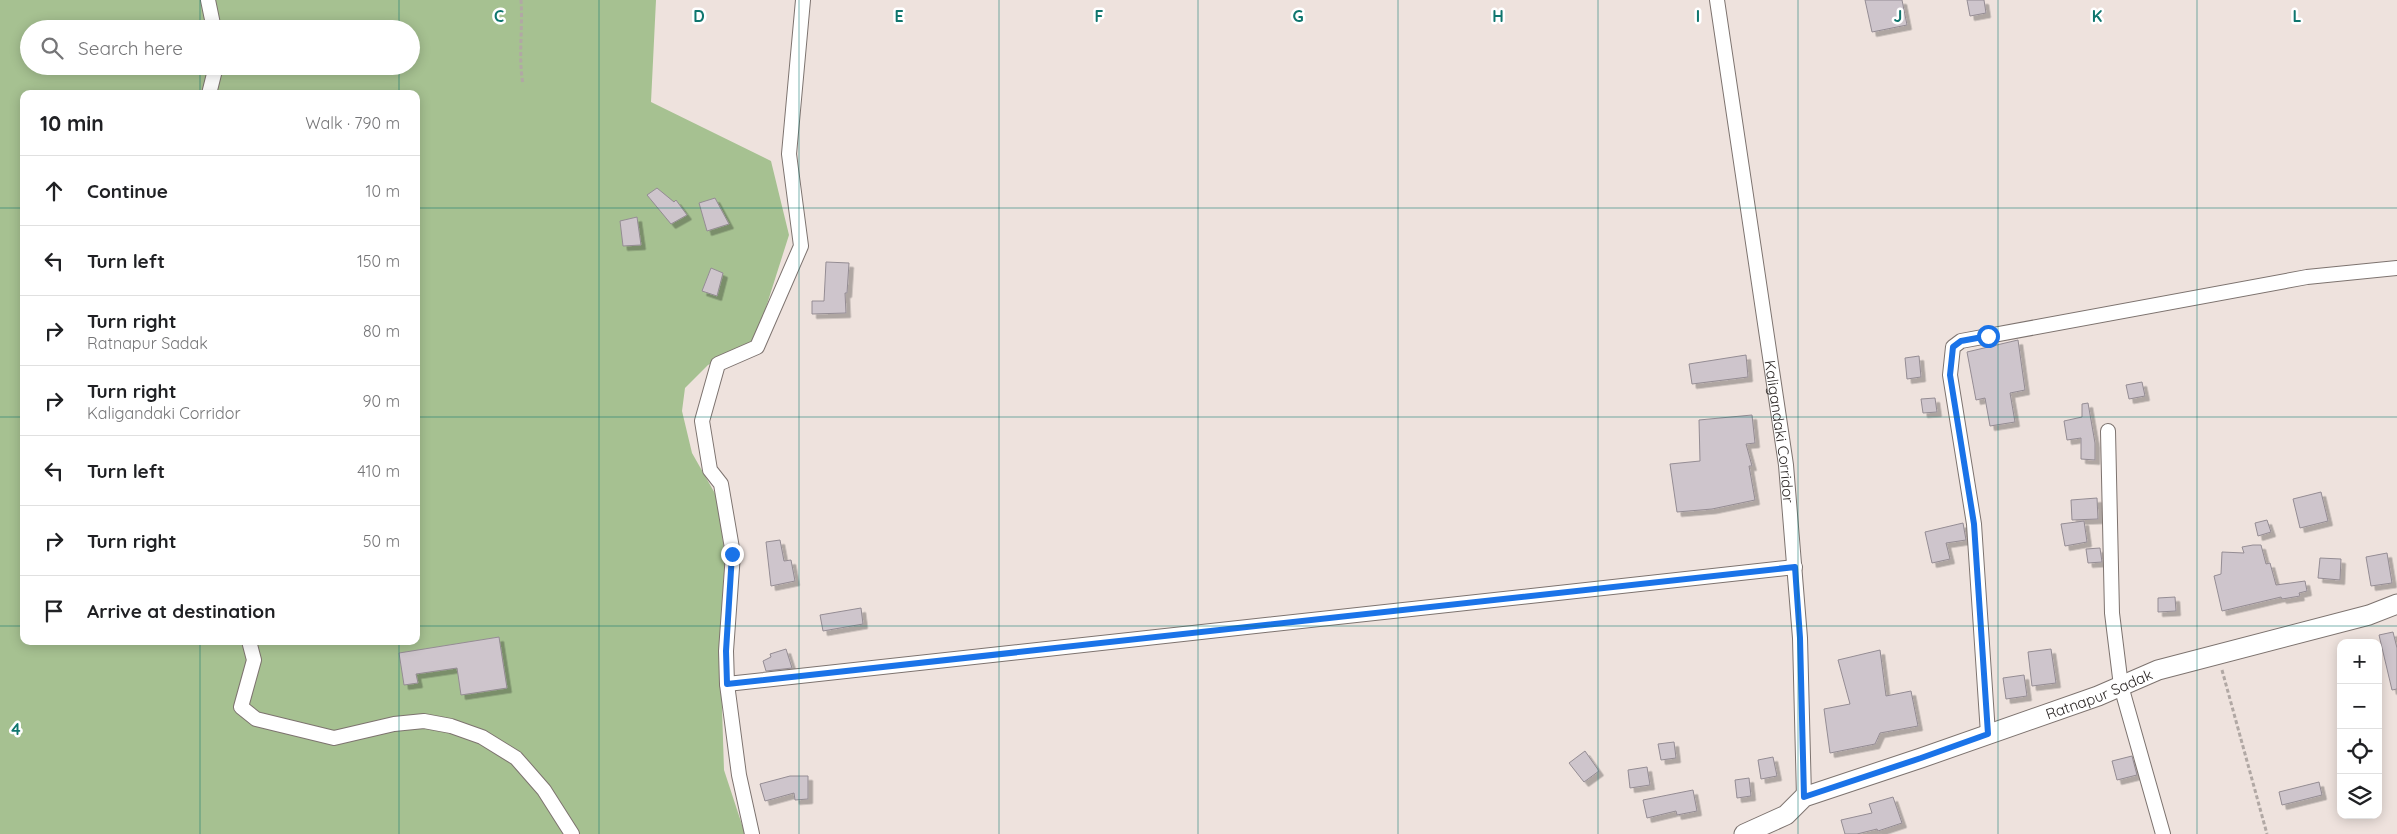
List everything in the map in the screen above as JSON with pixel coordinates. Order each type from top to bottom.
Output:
[{"type":"main road","name":"Ratnapur Sadak","points":[[1804,797],[2098,696],[2158,670],[2369,615],[2397,604]]},
{"type":"main road","points":[[1744,834],[1786,815],[1804,797]]},
{"type":"street","points":[[208,0],[212,20]]},
{"type":"street","points":[[752,834],[739,775],[727,684],[726,651],[732,554],[720,484],[710,470],[702,421],[718,364],[757,347],[801,246],[789,154],[803,0]]},
{"type":"street","name":"Kaligandaki Corridor","points":[[1717,0],[1786,465],[1800,648],[1804,797]]},
{"type":"street","points":[[210,90],[214,75]]},
{"type":"street","points":[[1988,734],[1974,524],[1950,375],[1953,347],[1961,341],[2306,276],[2397,268]]},
{"type":"street","points":[[2108,431],[2112,614],[2122,686],[2163,834]]},
{"type":"street","points":[[727,684],[1795,567]]},
{"type":"street","points":[[250,645],[254,660],[241,707],[256,719],[334,738],[394,724],[424,721],[451,726],[482,737],[516,758],[544,790],[572,834]]},
{"type":"path","points":[[521,0],[523,38],[521,73],[523,84]]},
{"type":"path","points":[[2218,655],[2267,834]]},
{"type":"green space","points":[[0,0],[656,0],[651,102],[771,161],[789,235],[756,339],[708,365],[685,388],[682,411],[692,453],[717,497],[725,556],[720,645],[724,770],[745,834],[0,834]]},
{"type":"building","points":[[1865,0],[1902,0],[1907,25],[1872,32]]},
{"type":"building","points":[[1967,0],[1984,0],[1986,13],[1970,16]]},
{"type":"building","points":[[657,188],[674,202],[676,200],[687,215],[671,224],[647,195]]},
{"type":"building","points":[[715,198],[729,224],[707,231],[699,203]]},
{"type":"building","points":[[637,217],[641,245],[623,246],[620,221]]},
{"type":"building","points":[[826,262],[849,263],[847,293],[845,293],[846,313],[812,314],[812,301],[824,301]]},
{"type":"building","points":[[711,268],[723,273],[717,296],[702,291]]},
{"type":"building","points":[[2018,340],[2025,390],[2010,393],[2015,422],[1990,426],[1985,398],[1976,400],[1967,352]]},
{"type":"building","points":[[1746,355],[1748,377],[1692,384],[1689,364]]},
{"type":"building","points":[[1919,356],[1921,377],[1907,379],[1905,358]]},
{"type":"building","points":[[2142,382],[2145,396],[2129,399],[2126,385]]},
{"type":"building","points":[[1935,398],[1937,412],[1923,413],[1921,399]]},
{"type":"building","points":[[2088,403],[2095,443],[2095,460],[2081,459],[2081,438],[2067,440],[2064,421],[2082,417],[2082,404]]},
{"type":"building","points":[[1752,415],[1755,443],[1746,444],[1752,466],[1749,466],[1755,500],[1712,509],[1677,512],[1670,464],[1700,461],[1699,420]]},
{"type":"building","points":[[2321,492],[2328,521],[2300,528],[2293,499]]},
{"type":"building","points":[[2097,498],[2098,519],[2072,520],[2071,500]]},
{"type":"building","points":[[2267,520],[2271,532],[2258,536],[2255,523]]},
{"type":"building","points":[[2084,521],[2087,542],[2065,546],[2061,524]]},
{"type":"building","points":[[1963,523],[1966,540],[1946,543],[1950,559],[1932,563],[1925,532]]},
{"type":"building","points":[[780,540],[784,561],[791,560],[795,581],[771,586],[766,542]]},
{"type":"building","points":[[2261,545],[2266,564],[2270,563],[2276,585],[2305,581],[2307,591],[2299,593],[2300,596],[2282,599],[2281,597],[2222,611],[2214,576],[2221,574],[2222,552],[2244,553],[2242,547]]},
{"type":"building","points":[[2100,548],[2102,562],[2088,563],[2086,549]]},
{"type":"building","points":[[2387,553],[2392,583],[2371,586],[2366,557]]},
{"type":"building","points":[[2320,558],[2341,559],[2340,580],[2318,578]]},
{"type":"building","points":[[2175,597],[2176,611],[2158,612],[2158,598]]},
{"type":"building","points":[[861,608],[863,624],[823,631],[820,615]]},
{"type":"building","points":[[2393,632],[2397,648],[2397,689],[2392,690],[2382,648],[2382,639],[2380,639],[2379,635]]},
{"type":"building","points":[[499,637],[507,688],[461,695],[457,668],[416,674],[418,683],[404,685],[399,653]]},
{"type":"building","points":[[786,649],[792,668],[766,671],[763,661],[771,657],[770,654]]},
{"type":"building","points":[[2051,649],[2056,683],[2032,686],[2028,652]]},
{"type":"building","points":[[1880,650],[1886,696],[1911,691],[1918,726],[1880,733],[1875,744],[1830,753],[1824,709],[1850,704],[1838,660]]},
{"type":"building","points":[[2024,675],[2027,696],[2006,699],[2003,678]]},
{"type":"building","points":[[1674,742],[1676,758],[1661,760],[1658,744]]},
{"type":"building","points":[[1585,751],[1599,771],[1584,782],[1569,763]]},
{"type":"building","points":[[2132,756],[2137,775],[2117,780],[2112,761]]},
{"type":"building","points":[[1773,757],[1777,776],[1761,779],[1758,760]]},
{"type":"building","points":[[1647,767],[1650,785],[1630,788],[1628,770]]},
{"type":"building","points":[[790,776],[808,776],[808,799],[795,800],[794,793],[765,801],[760,784]]},
{"type":"building","points":[[1749,778],[1751,796],[1737,798],[1735,780]]},
{"type":"building","points":[[2319,782],[2322,795],[2282,805],[2279,792]]},
{"type":"building","points":[[1693,790],[1697,811],[1677,815],[1676,811],[1647,818],[1643,800]]},
{"type":"building","points":[[1893,797],[1902,823],[1878,831],[1877,829],[1857,834],[1845,834],[1841,820],[1872,813],[1869,804]]},
{"type":"route","points":[[732,554],[726,651],[727,684],[1795,567],[1800,638],[1804,797],[1988,734],[1974,524],[1950,375],[1953,347],[1961,341],[1988,336]]}]
